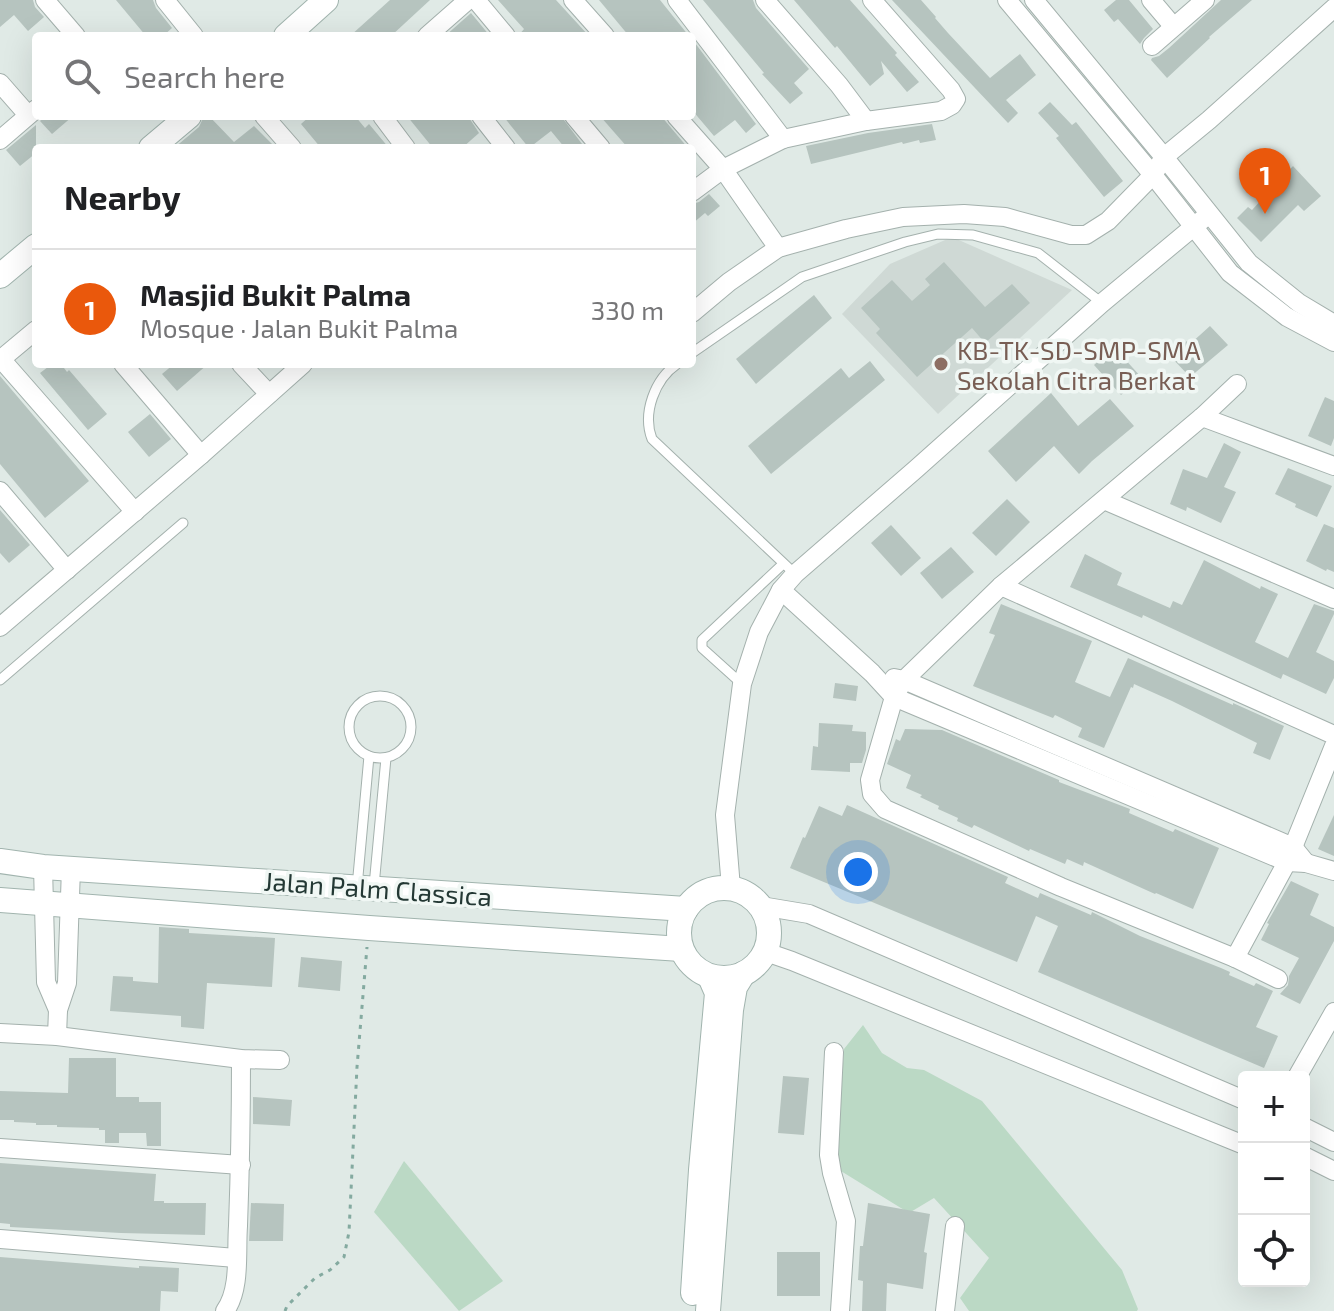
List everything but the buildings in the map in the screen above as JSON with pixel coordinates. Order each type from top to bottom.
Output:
[{"type":"street","points":[[45,0],[73,32]]},
{"type":"street","points":[[165,0],[191,32]]},
{"type":"street","points":[[290,32],[326,0]]},
{"type":"street","points":[[432,32],[468,0]]},
{"type":"street","points":[[476,0],[503,32]]},
{"type":"street","points":[[573,0],[601,32]]},
{"type":"street","points":[[677,0],[783,139]]},
{"type":"street","points":[[765,0],[866,121]]},
{"type":"street","points":[[696,189],[723,169],[783,139],[866,121],[941,111],[952,105],[956,99],[951,90],[872,0]]},
{"type":"street","points":[[1007,0],[1230,273],[1287,317],[1334,342]]},
{"type":"street","points":[[1034,0],[1249,263],[1299,303],[1334,324]]},
{"type":"street","points":[[1151,0],[1173,26]]},
{"type":"street","points":[[1152,46],[1205,0]]},
{"type":"street","points":[[696,310],[778,248],[903,217],[964,214],[1005,217],[1071,235],[1086,235],[1157,181],[1164,157],[1334,8]]},
{"type":"street","points":[[0,83],[32,112],[0,140]]},
{"type":"street","points":[[156,144],[184,120]]},
{"type":"street","points":[[268,120],[288,144]]},
{"type":"street","points":[[385,120],[403,144]]},
{"type":"street","points":[[484,120],[503,144]]},
{"type":"street","points":[[577,120],[598,144]]},
{"type":"street","points":[[680,120],[723,169],[778,248]]},
{"type":"street","points":[[731,888],[725,815],[742,684],[759,632],[789,569],[1102,303],[1204,207]]},
{"type":"street","points":[[0,276],[32,249]]},
{"type":"street","points":[[32,333],[0,360],[135,512]]},
{"type":"street","points":[[126,368],[201,455]]},
{"type":"street","points":[[245,368],[269,394]]},
{"type":"street","points":[[0,627],[298,368]]},
{"type":"street","points":[[1237,384],[1001,586],[904,680],[894,697],[870,780],[872,794],[885,809],[1278,979]]},
{"type":"street","points":[[1202,417],[1334,466]]},
{"type":"street","points":[[0,491],[67,570]]},
{"type":"street","points":[[1104,500],[1334,599]]},
{"type":"street","points":[[1001,586],[1334,735]]},
{"type":"street","points":[[781,590],[894,697],[1334,871]]},
{"type":"street","points":[[872,673],[904,680],[1295,857]]},
{"type":"street","points":[[1235,958],[1295,857],[1334,746]]},
{"type":"street","name":"Jalan Palm Classica","points":[[0,861],[43,867],[686,909]]},
{"type":"street","points":[[43,867],[46,982],[58,1010]]},
{"type":"street","points":[[57,1036],[58,1010],[67,983],[71,868]]},
{"type":"street","points":[[731,888],[748,894],[761,906],[770,929],[766,952],[759,964],[736,978],[710,977],[688,961],[681,949],[680,921],[698,896],[713,889],[731,888]]},
{"type":"street","name":"Jalan Palm Classica","points":[[0,900],[681,949]]},
{"type":"street","points":[[761,906],[809,914],[1238,1097]]},
{"type":"street","points":[[766,952],[1239,1143]]},
{"type":"street","points":[[708,1311],[731,1010],[735,987],[743,974]]},
{"type":"street","points":[[692,1311],[717,993],[710,977]]},
{"type":"street","points":[[1300,1071],[1334,1012]]},
{"type":"street","points":[[0,1033],[57,1036],[241,1059],[280,1060]]},
{"type":"street","points":[[834,1052],[829,1155],[846,1221],[840,1311]]},
{"type":"street","points":[[225,1311],[235,1283],[241,1165],[241,1059]]},
{"type":"street","points":[[1310,1130],[1334,1142]]},
{"type":"street","points":[[0,1148],[241,1165]]},
{"type":"street","points":[[1310,1159],[1334,1171]]},
{"type":"street","points":[[945,1311],[955,1226]]},
{"type":"street","points":[[0,1239],[236,1258]]},
{"type":"lane","points":[[696,350],[802,277],[938,234],[973,235],[1038,253],[1102,303]]},
{"type":"lane","points":[[671,368],[657,384],[648,427],[652,439],[789,569],[702,640],[702,648],[742,684]]},
{"type":"lane","points":[[0,680],[183,523]]},
{"type":"lane","points":[[377,695],[391,697],[402,704],[410,716],[412,729],[408,742],[399,753],[386,758],[369,756],[357,749],[350,737],[348,723],[353,710],[363,700],[377,695]]},
{"type":"lane","points":[[366,888],[361,846],[369,756]]},
{"type":"lane","points":[[366,888],[378,848],[386,758]]},
{"type":"lane","points":[[361,846],[378,848]]},
{"type":"path","points":[[285,1311],[315,1278],[344,1257],[349,1232],[357,1067],[369,928]]},
{"type":"shaded area","name":"KB-TK-SD-SMP-SMA Sekolah Citra Berkat","points":[[952,237],[1072,290],[938,414],[842,314],[890,264]]},
{"type":"green space","points":[[863,1025],[882,1053],[907,1068],[924,1070],[982,1101],[1122,1270],[1137,1311],[969,1311],[960,1298],[989,1258],[934,1198],[909,1213],[836,1168],[844,1049]]},
{"type":"green space","points":[[404,1161],[503,1281],[459,1311],[374,1212]]},
{"type":"place","name":"Masjid Bukit Palma","points":[[1265,214]]},
{"type":"place","name":"KB-TK-SD-SMP-SMA Sekolah Citra Berkat","points":[[941,364]]}]
